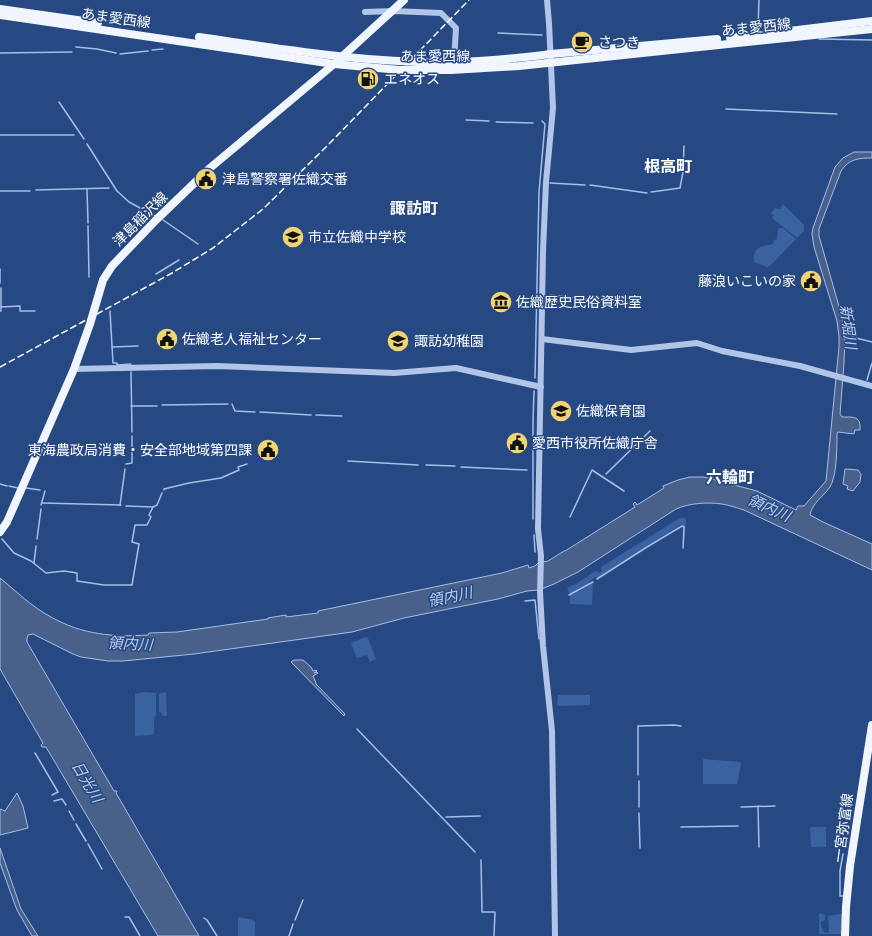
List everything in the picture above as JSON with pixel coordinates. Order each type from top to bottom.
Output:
[{"type":"main road","name":"津島稲沢線","points":[[0,532],[7,522],[74,369],[90,324],[103,280],[112,266],[156,220],[210,168],[334,64],[404,0]]},
{"type":"main road","name":"あま愛西線","points":[[0,9],[343,56],[402,61],[454,62],[550,59],[872,29]]},
{"type":"main road","name":"あま愛西線","points":[[0,15],[334,64],[400,70],[451,70],[519,66],[550,59],[872,21]]},
{"type":"main road","name":"一宮弥富線","points":[[845,936],[850,866],[872,725]]},
{"type":"street","points":[[547,0],[552,108],[545,203],[538,529],[541,558],[540,592],[543,646],[548,679],[552,731],[555,936]]},
{"type":"street","points":[[365,12],[393,11],[441,13],[456,28],[454,62]]},
{"type":"street","points":[[542,339],[632,350],[697,343],[722,351],[800,366],[872,386]]},
{"type":"street","points":[[74,369],[218,366],[394,373],[456,368],[541,387]]},
{"type":"shaded area","points":[[783,204],[804,225],[804,231],[797,238],[772,218],[774,215],[771,213],[775,208],[780,209]]},
{"type":"shaded area","points":[[779,228],[783,228],[796,239],[770,266],[767,267],[754,262],[756,250],[758,248],[773,244],[774,240],[777,239]]},
{"type":"shaded area","points":[[680,518],[684,518],[686,520],[684,547],[684,527],[681,524],[599,577],[595,577],[589,582],[590,583],[570,594],[567,588],[594,572],[597,571],[599,573],[602,571],[601,567]]},
{"type":"shaded area","points":[[593,583],[592,605],[570,604],[570,595]]},
{"type":"shaded area","points":[[366,637],[368,638],[376,659],[370,662],[367,655],[357,658],[351,643]]},
{"type":"shaded area","points":[[143,692],[156,693],[154,733],[152,735],[135,736],[135,694]]},
{"type":"shaded area","points":[[164,692],[166,693],[167,716],[163,716],[161,712],[159,712],[159,694]]},
{"type":"shaded area","points":[[558,695],[590,695],[590,704],[557,706]]},
{"type":"shaded area","points":[[703,759],[740,762],[741,764],[737,784],[703,784]]},
{"type":"shaded area","points":[[810,827],[826,827],[826,847],[811,847]]},
{"type":"shaded area","points":[[819,913],[825,915],[825,920],[821,922],[821,926],[825,933],[829,932],[828,916],[843,915],[841,934],[819,934]]},
{"type":"shaded area","points":[[238,917],[253,920],[255,922],[255,936],[238,936]]},
{"type":"water","points":[[854,152],[872,152],[872,158],[854,160],[847,164],[841,171],[819,229],[819,236],[842,317],[845,333],[840,414],[842,417],[856,418],[860,425],[860,430],[855,430],[854,434],[837,433],[834,476],[830,487],[813,507],[810,515],[872,544],[872,570],[744,510],[722,504],[711,503],[687,505],[676,509],[578,572],[539,590],[527,591],[498,599],[404,618],[352,632],[194,654],[123,661],[108,661],[81,657],[33,634],[28,635],[27,642],[114,791],[117,791],[116,793],[199,936],[158,936],[46,747],[42,747],[41,745],[43,743],[0,669],[0,578],[37,609],[75,628],[98,634],[123,636],[148,635],[149,633],[177,632],[286,615],[286,617],[318,613],[318,611],[502,573],[528,565],[529,568],[538,563],[548,561],[565,551],[635,507],[633,504],[635,502],[637,505],[664,488],[663,486],[690,477],[704,477],[757,491],[796,510],[798,506],[804,506],[826,481],[839,347],[837,321],[814,247],[812,234],[835,167],[843,158]]},
{"type":"water","points":[[845,469],[858,470],[861,474],[860,482],[853,491],[847,489],[848,486],[843,484]]},
{"type":"water","points":[[294,660],[303,660],[311,667],[313,671],[317,671],[314,673],[318,673],[313,676],[316,684],[345,714],[344,716],[291,662]]},
{"type":"water","points":[[17,793],[23,806],[28,828],[0,835],[0,809],[5,811]]},
{"type":"water","points":[[0,848],[21,909],[38,936],[32,936],[17,910],[0,863]]},
{"type":"waterway","points":[[758,29],[759,0]]},
{"type":"waterway","points":[[498,33],[542,35]]},
{"type":"waterway","points":[[819,39],[872,40]]},
{"type":"waterway","points":[[76,47],[116,53]]},
{"type":"waterway","points":[[152,50],[163,49]]},
{"type":"waterway","points":[[120,54],[148,51]]},
{"type":"waterway","points":[[0,53],[72,52]]},
{"type":"waterway","points":[[59,102],[84,139]]},
{"type":"waterway","points":[[726,109],[837,114]]},
{"type":"waterway","points":[[466,120],[489,121]]},
{"type":"waterway","points":[[535,378],[539,192],[545,124],[542,121]]},
{"type":"waterway","points":[[496,122],[533,123]]},
{"type":"waterway","points":[[0,135],[74,135]]},
{"type":"waterway","points":[[87,144],[117,191],[129,202],[155,216]]},
{"type":"waterway","points":[[651,192],[680,188],[683,172],[684,146]]},
{"type":"waterway","points":[[550,183],[585,185]]},
{"type":"waterway","points":[[590,185],[647,193]]},
{"type":"waterway","points":[[36,190],[109,188]]},
{"type":"waterway","points":[[87,189],[88,223]]},
{"type":"waterway","points":[[0,191],[30,191]]},
{"type":"waterway","points":[[163,220],[198,244]]},
{"type":"waterway","points":[[88,226],[89,277]]},
{"type":"waterway","points":[[156,274],[179,260]]},
{"type":"waterway","points":[[0,269],[0,283]]},
{"type":"waterway","points":[[1,288],[1,307],[20,306],[20,311],[35,311]]},
{"type":"waterway","points":[[550,295],[634,305]]},
{"type":"waterway","points":[[0,311],[1,307]]},
{"type":"waterway","points":[[110,311],[113,363],[117,363],[117,365],[131,364]]},
{"type":"waterway","name":"新堀川","points":[[852,337],[872,342]]},
{"type":"waterway","points":[[112,347],[138,346]]},
{"type":"waterway","points":[[867,380],[872,363]]},
{"type":"waterway","points":[[131,372],[132,432]]},
{"type":"waterway","points":[[533,519],[534,391]]},
{"type":"waterway","points":[[162,405],[228,404]]},
{"type":"waterway","points":[[232,404],[235,411],[255,412]]},
{"type":"waterway","points":[[131,406],[157,406]]},
{"type":"waterway","points":[[260,412],[311,415]]},
{"type":"waterway","points":[[316,415],[342,416]]},
{"type":"waterway","points":[[606,474],[650,431]]},
{"type":"waterway","points":[[126,464],[132,463],[132,436]]},
{"type":"waterway","points":[[348,461],[418,465]]},
{"type":"waterway","points":[[164,490],[189,483],[221,478],[239,470],[238,467],[247,464]]},
{"type":"waterway","points":[[426,465],[455,466]]},
{"type":"waterway","points":[[461,467],[527,470]]},
{"type":"waterway","points":[[120,505],[125,469]]},
{"type":"waterway","points":[[570,517],[592,470],[624,491]]},
{"type":"waterway","points":[[0,484],[7,486]]},
{"type":"waterway","points":[[9,486],[18,488]]},
{"type":"waterway","points":[[26,488],[40,490]]},
{"type":"waterway","points":[[41,505],[45,491]]},
{"type":"waterway","points":[[126,506],[153,507],[157,505],[162,493]]},
{"type":"waterway","points":[[42,503],[121,505]]},
{"type":"waterway","points":[[2,539],[14,553],[31,561],[46,573],[64,571],[77,573],[77,581],[104,585],[132,585],[139,544],[132,542],[135,525],[147,525],[151,517],[149,515],[153,507]]},
{"type":"waterway","points":[[37,539],[41,509]]},
{"type":"waterway","points":[[597,579],[682,526],[684,527],[683,548]]},
{"type":"waterway","points":[[534,535],[535,552]]},
{"type":"waterway","points":[[34,563],[36,546]]},
{"type":"waterway","points":[[569,595],[593,582]]},
{"type":"waterway","points":[[525,601],[535,600],[539,639]]},
{"type":"waterway","points":[[638,775],[638,726],[681,726]]},
{"type":"waterway","points":[[357,729],[475,852]]},
{"type":"waterway","points":[[35,753],[58,792],[52,795]]},
{"type":"waterway","points":[[639,781],[639,807]]},
{"type":"waterway","points":[[54,801],[62,799],[66,805]]},
{"type":"waterway","points":[[758,806],[759,847]]},
{"type":"waterway","points":[[741,807],[775,806]]},
{"type":"waterway","points":[[69,811],[74,820]]},
{"type":"waterway","points":[[639,813],[640,848]]},
{"type":"waterway","points":[[446,817],[480,816]]},
{"type":"waterway","points":[[76,824],[86,841]]},
{"type":"waterway","points":[[681,827],[738,826]]},
{"type":"waterway","points":[[88,844],[102,869]]},
{"type":"waterway","points":[[843,854],[840,871],[840,896],[844,896]]},
{"type":"waterway","points":[[481,860],[482,912],[495,912],[494,936]]},
{"type":"waterway","points":[[295,920],[303,900]]},
{"type":"waterway","points":[[125,917],[129,917],[140,936]]},
{"type":"waterway","points":[[204,918],[207,920],[217,936]]},
{"type":"waterway","points":[[289,936],[293,924]]},
{"type":"railway","points":[[0,367],[172,273],[213,248],[263,209],[328,145],[469,0]]},
{"type":"place","name":"さつき","points":[[582,42]]},
{"type":"place","name":"エネオス","points":[[368,79]]},
{"type":"place","name":"津島警察署佐織交番","points":[[206,179]]},
{"type":"place","name":"市立佐織中学校","points":[[293,237]]},
{"type":"place","name":"藤浪いこいの家","points":[[811,281]]},
{"type":"place","name":"佐織歴史民俗資料室","points":[[501,302]]},
{"type":"place","name":"佐織老人福祉センター","points":[[167,339]]},
{"type":"place","name":"諏訪幼稚園","points":[[398,341]]},
{"type":"place","name":"佐織保育園","points":[[561,411]]},
{"type":"place","name":"愛西市役所佐織庁舎","points":[[517,443]]},
{"type":"place","name":"東海農政局消費・安全部地域第四課","points":[[268,450]]},
{"type":"district","name":"根高町","points":[[668,166]]},
{"type":"district","name":"諏訪町","points":[[414,208]]},
{"type":"district","name":"六輪町","points":[[730,477]]},
{"type":"water label","name":"領内川","points":[[769,508]]},
{"type":"water label","name":"領内川","points":[[450,597]]},
{"type":"water label","name":"領内川","points":[[130,644]]},
{"type":"water label","name":"日光川","points":[[87,782]]}]
